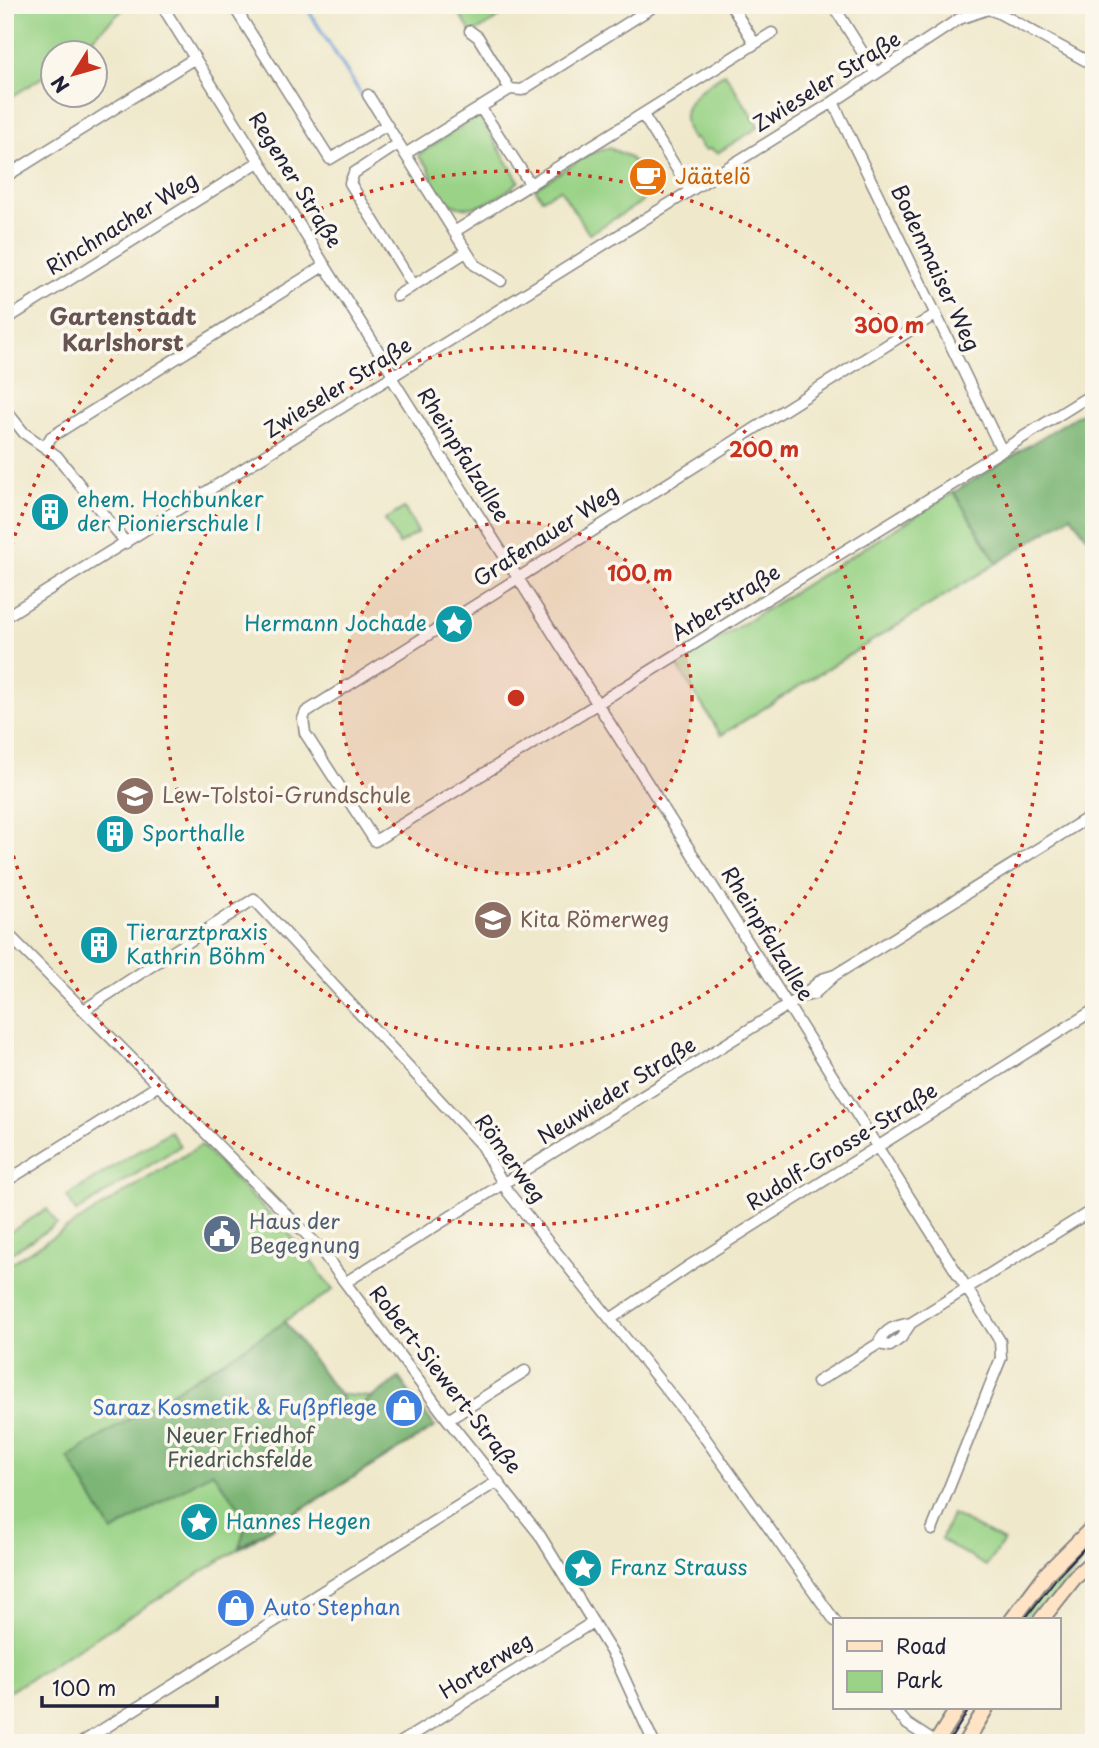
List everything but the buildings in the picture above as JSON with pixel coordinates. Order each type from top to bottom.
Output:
[{"type":"main road","points":[[1014,1618],[1048,1572],[1094,1526]]},
{"type":"main road","points":[[1043,1618],[1074,1578],[1094,1560]]},
{"type":"main road","points":[[936,1743],[957,1710]]},
{"type":"main road","points":[[965,1743],[985,1710]]},
{"type":"street","name":"Regener Straße","points":[[165,5],[392,377]]},
{"type":"street","points":[[233,5],[330,159],[387,125]]},
{"type":"street","points":[[405,154],[510,89],[522,90],[656,5]]},
{"type":"street","points":[[731,5],[755,44]]},
{"type":"street","points":[[834,5],[876,74]]},
{"type":"street","points":[[977,9],[988,9],[1010,18],[1094,65]]},
{"type":"street","name":"Zwieseler Straße","points":[[5,617],[977,9]]},
{"type":"street","points":[[470,31],[478,37],[510,89]]},
{"type":"street","points":[[454,232],[772,33]]},
{"type":"street","points":[[5,177],[195,58]]},
{"type":"street","points":[[368,95],[475,265],[500,281]]},
{"type":"street","name":"Bodenmaiser Weg","points":[[832,102],[1002,451]]},
{"type":"street","points":[[480,107],[531,186]]},
{"type":"street","points":[[643,115],[690,190]]},
{"type":"street","points":[[398,144],[350,177],[351,183],[413,285]]},
{"type":"street","name":"Rinchnacher Weg","points":[[5,320],[260,161]]},
{"type":"street","points":[[397,296],[466,252]]},
{"type":"street","points":[[46,446],[51,437],[325,265]]},
{"type":"street","name":"Grafenauer Weg","points":[[375,842],[305,733],[303,719],[306,712],[517,576],[936,314]]},
{"type":"street","name":"Rheinpfalzallee","points":[[392,377],[879,1146],[1002,1350],[932,1530]]},
{"type":"street","name":"Arberstraße","points":[[375,842],[597,702],[846,551],[1094,393]]},
{"type":"street","points":[[5,409],[24,433],[57,456],[126,543]]},
{"type":"street","name":"Neuwieder Straße","points":[[346,1282],[789,1005],[822,979],[835,975],[1094,814]]},
{"type":"street","name":"Römerweg","points":[[84,1010],[254,899],[481,1145],[502,1184],[612,1318],[712,1447],[834,1618]]},
{"type":"street","name":"Robert-Siewert-Straße","points":[[5,930],[309,1235],[448,1420],[539,1534],[629,1684],[654,1743]]},
{"type":"street","name":"Rudolf-Grosse-Straße","points":[[612,1318],[1094,1010]]},
{"type":"street","points":[[5,1182],[159,1085]]},
{"type":"street","points":[[817,1382],[878,1344],[890,1346],[901,1338],[911,1323],[1094,1209]]},
{"type":"street","points":[[448,1420],[525,1371]]},
{"type":"street","points":[[81,1743],[498,1480]]},
{"type":"street","name":"Horterweg","points":[[400,1743],[593,1622]]},
{"type":"street","points":[[895,1710],[907,1724],[936,1743]]},
{"type":"green space","points":[[5,5],[128,5],[92,38],[38,38],[38,80],[5,101]]},
{"type":"green space","points":[[454,5],[519,5],[472,34]]},
{"type":"green space","points":[[725,73],[759,127],[717,153],[711,149],[704,150],[696,138],[693,140],[687,128],[686,108],[698,93]]},
{"type":"green space","points":[[475,117],[482,120],[519,181],[492,200],[467,208],[445,199],[436,188],[428,166],[418,155]]},
{"type":"green space","points":[[609,148],[628,156],[640,169],[635,176],[643,187],[642,202],[589,234],[560,189],[542,199],[535,188],[591,153]]},
{"type":"green space","points":[[1094,405],[1094,546],[1071,516],[997,563],[954,492]]},
{"type":"green space","points":[[954,492],[997,563],[721,735],[677,665]]},
{"type":"green space","points":[[404,508],[418,532],[399,544],[385,520]]},
{"type":"green space","points":[[170,1131],[180,1146],[76,1212],[67,1196]]},
{"type":"green space","name":"Neuer Friedhof Friedrichsfelde","points":[[201,1145],[297,1242],[333,1290],[283,1322],[331,1394],[383,1398],[401,1381],[435,1427],[5,1694],[5,1267]]},
{"type":"green space","points":[[47,1209],[57,1224],[5,1257],[5,1235]]},
{"type":"green space","name":"Neuer Friedhof Friedrichsfelde","points":[[285,1322],[352,1412],[399,1378],[409,1392],[389,1407],[400,1423],[423,1410],[435,1427],[239,1547],[248,1518],[212,1472],[112,1532],[68,1457]]},
{"type":"green space","points":[[952,1514],[1004,1541],[986,1566],[941,1540]]},
{"type":"green space","points":[[1094,1533],[1094,1549],[1036,1618],[1020,1618],[1042,1588]]},
{"type":"waterway","points":[[305,5],[364,99]]},
{"type":"tram line","points":[[1026,1618],[1058,1576],[1094,1538]]},
{"type":"tram line","points":[[948,1743],[969,1710]]},
{"type":"place","name":"Jäätelö","points":[[648,177]]},
{"type":"place","name":"ehem. Hochbunker der Pionierschule I","points":[[50,512]]},
{"type":"place","name":"Hermann Jochade","points":[[454,624]]},
{"type":"place","name":"Lew-Tolstoi-Grundschule","points":[[135,796]]},
{"type":"place","name":"Sporthalle","points":[[115,834]]},
{"type":"place","name":"Kita Römerweg","points":[[493,920]]},
{"type":"place","name":"Tierarztpraxis Kathrin Böhm","points":[[99,945]]},
{"type":"place","name":"Haus der Begegnung","points":[[222,1234]]},
{"type":"place","name":"Saraz Kosmetik & Fußpflege","points":[[404,1408]]},
{"type":"place","name":"Hannes Hegen","points":[[199,1522]]},
{"type":"place","name":"Franz Strauss","points":[[583,1568]]},
{"type":"place","name":"Auto Stephan","points":[[236,1608]]},
{"type":"district","name":"Gartenstadt Karlshorst","points":[[123,330]]}]
